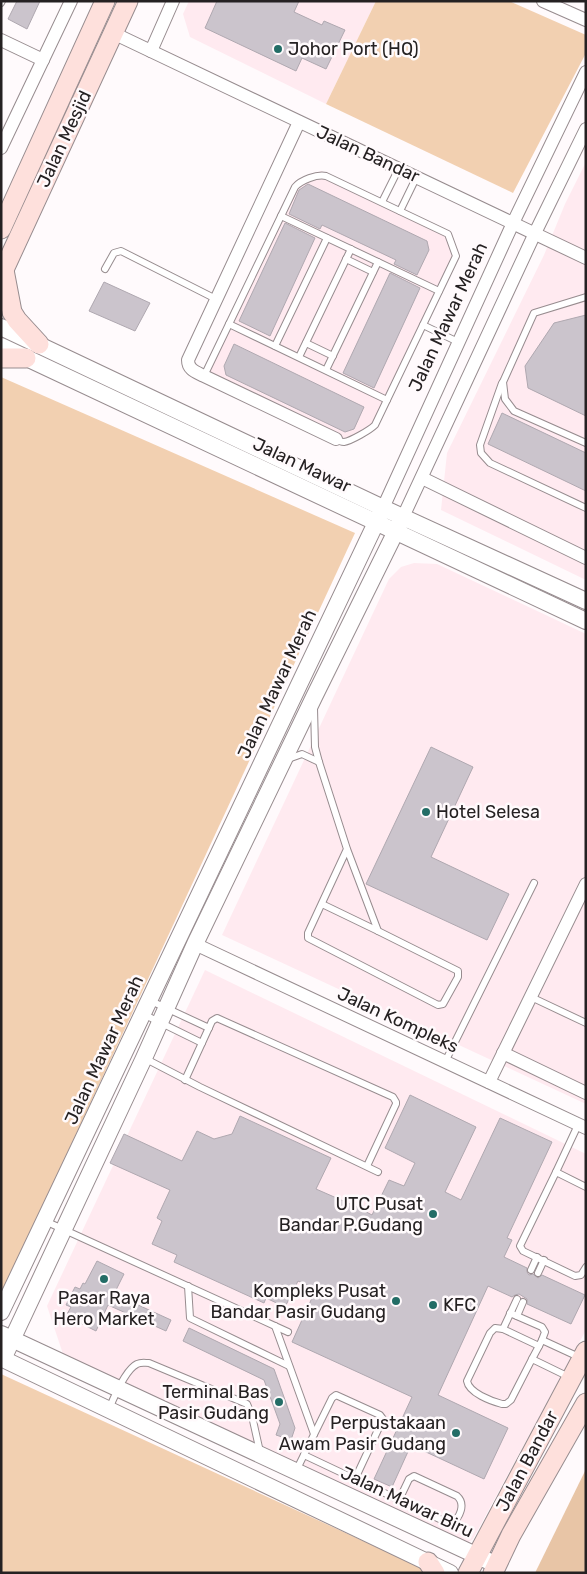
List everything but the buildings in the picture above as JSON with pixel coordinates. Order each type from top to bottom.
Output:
[{"type":"main road","name":"Jalan Mesjid","points":[[1,229],[106,1]]},
{"type":"main road","name":"Jalan Mesjid","points":[[3,273],[128,1]]},
{"type":"main road","points":[[3,273],[12,312],[39,344]]},
{"type":"main road","points":[[1,358],[26,358]]},
{"type":"main road","name":"Jalan Bandar","points":[[473,1564],[570,1377],[584,1354]]},
{"type":"main road","name":"Jalan Bandar","points":[[495,1569],[586,1403]]},
{"type":"street","points":[[1,148],[71,1]]},
{"type":"street","points":[[151,51],[172,1]]},
{"type":"street","points":[[543,1],[586,20]]},
{"type":"street","name":"Jalan Bandar","points":[[113,33],[586,258]]},
{"type":"street","points":[[1,40],[43,60]]},
{"type":"street","name":"Jalan Mawar Merah","points":[[1,1312],[46,1221],[379,515],[513,223],[586,72]]},
{"type":"street","points":[[299,122],[188,360],[190,368],[204,376],[336,439]]},
{"type":"street","points":[[450,1573],[431,1568],[2,1358],[7,1337],[64,1229],[195,944],[400,524],[535,233],[586,129]]},
{"type":"street","name":"Jalan Mawar","points":[[1,327],[39,344],[379,515]]},
{"type":"street","name":"Jalan Mawar","points":[[1,346],[379,515],[586,601]]},
{"type":"street","points":[[422,478],[586,558]]},
{"type":"street","name":"Jalan Mawar","points":[[400,524],[586,622]]},
{"type":"street","points":[[488,1082],[586,884]]},
{"type":"street","name":"Jalan Kompleks","points":[[195,944],[582,1127]]},
{"type":"street","points":[[503,1053],[586,1093]]},
{"type":"street","name":"Jalan Mawar Biru","points":[[7,1337],[296,1472],[473,1564],[495,1569]]},
{"type":"lane","points":[[382,202],[398,168]]},
{"type":"lane","points":[[204,376],[296,185],[321,175],[382,202],[450,236],[455,258],[375,424],[345,442],[336,439]]},
{"type":"lane","points":[[400,211],[417,176]]},
{"type":"lane","points":[[281,216],[440,292]]},
{"type":"lane","points":[[275,346],[327,238]]},
{"type":"lane","points":[[298,357],[351,249]]},
{"type":"lane","points":[[105,269],[114,253],[120,251],[216,299]]},
{"type":"lane","points":[[346,259],[373,272]]},
{"type":"lane","points":[[326,370],[378,262]]},
{"type":"lane","points":[[586,297],[534,313],[503,382],[480,445],[480,453],[490,463],[586,508]]},
{"type":"lane","points":[[229,324],[387,400]]},
{"type":"lane","points":[[423,325],[458,342]]},
{"type":"lane","points":[[306,343],[333,356]]},
{"type":"lane","points":[[503,382],[505,399],[514,412],[586,443]]},
{"type":"lane","points":[[314,697],[314,732],[319,762],[347,849],[378,931]]},
{"type":"lane","points":[[284,761],[302,754],[319,762]]},
{"type":"lane","points":[[322,904],[458,972],[458,977],[443,1004],[438,1005],[308,938],[308,933],[347,849]]},
{"type":"lane","points":[[445,1062],[534,883]]},
{"type":"lane","points":[[531,997],[586,1023]]},
{"type":"lane","points":[[146,1007],[163,1015],[209,1028]]},
{"type":"lane","points":[[146,1007],[163,1015],[202,1043]]},
{"type":"lane","points":[[185,1080],[214,1019],[220,1018],[393,1097],[396,1104],[367,1166]]},
{"type":"lane","points":[[144,1058],[185,1080],[378,1172]]},
{"type":"lane","points":[[582,1127],[556,1172],[520,1246],[524,1251],[575,1276],[581,1275],[586,1266]]},
{"type":"lane","points":[[556,1172],[586,1187]]},
{"type":"lane","points":[[46,1221],[288,1332]]},
{"type":"lane","points":[[534,1271],[540,1259]]},
{"type":"lane","points":[[188,1286],[190,1318],[289,1366]]},
{"type":"lane","points":[[502,1329],[513,1315],[520,1301]]},
{"type":"lane","points":[[513,1315],[544,1329],[545,1332],[540,1343],[511,1400],[506,1404],[499,1403],[469,1388],[467,1378],[490,1333],[495,1328],[540,1343],[584,1354]]},
{"type":"lane","points":[[275,1326],[314,1434]]},
{"type":"lane","points":[[532,1359],[570,1377]]},
{"type":"lane","points":[[109,1409],[131,1369],[136,1364],[142,1362],[149,1363],[247,1404],[250,1408],[261,1456]]},
{"type":"lane","points":[[296,1472],[332,1398],[336,1395],[382,1416],[382,1422],[355,1479]]},
{"type":"lane","points":[[304,1455],[399,1500],[451,1524],[455,1521],[462,1505],[462,1501],[457,1496],[414,1476],[409,1479],[399,1500]]},
{"type":"shaded area","points":[[189,1],[376,1],[326,104],[190,37],[183,14]]},
{"type":"shaded area","points":[[376,1],[509,1],[586,35],[586,53],[513,193],[326,104]]},
{"type":"shaded area","points":[[586,162],[586,580],[441,510],[447,453],[544,255],[565,204]]},
{"type":"shaded area","points":[[321,171],[452,234],[459,257],[376,428],[346,445],[199,379],[294,182]]},
{"type":"shaded area","points":[[1,377],[355,533],[1,1296]]},
{"type":"shaded area","points":[[414,563],[437,564],[586,634],[586,1104],[222,935],[389,579],[401,567]]},
{"type":"shaded area","points":[[205,970],[586,1154],[586,1330],[473,1539],[467,1543],[456,1544],[63,1354],[47,1306]]},
{"type":"shaded area","points":[[1,1374],[426,1570],[427,1573],[1,1573]]},
{"type":"shaded area","points":[[586,1469],[586,1573],[535,1573]]},
{"type":"place","name":"Johor Port (HQ)","points":[[278,49]]},
{"type":"place","name":"Hotel Selesa","points":[[426,812]]},
{"type":"place","name":"UTC Pusat Bandar P.Gudang","points":[[433,1214]]},
{"type":"place","name":"Pasar Raya Hero Market","points":[[104,1279]]},
{"type":"place","name":"Kompleks Pusat Bandar Pasir Gudang","points":[[396,1301]]},
{"type":"place","name":"KFC","points":[[433,1305]]},
{"type":"place","name":"Terminal Bas Pasir Gudang","points":[[279,1402]]},
{"type":"place","name":"Perpustakaan Awam Pasir Gudang","points":[[456,1433]]}]
